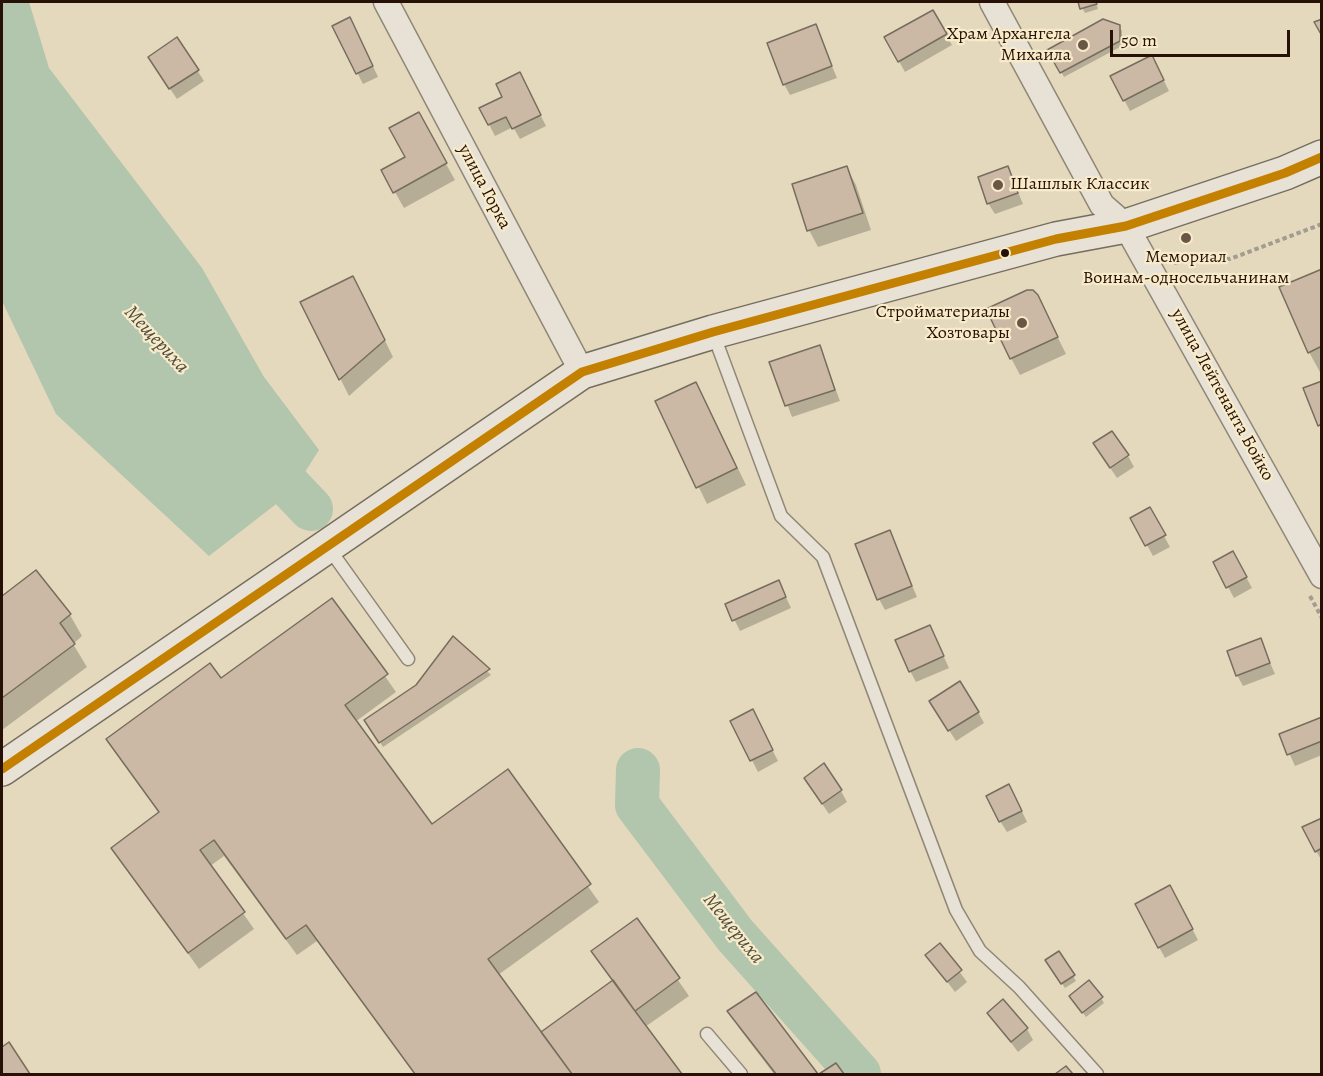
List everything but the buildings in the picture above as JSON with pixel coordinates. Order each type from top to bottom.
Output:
[{"type":"main road","points":[[2,769],[582,372],[713,332],[1056,239],[1126,226],[1285,173],[1322,157]]},
{"type":"street","name":"улица Горка","points":[[386,2],[582,372]]},
{"type":"street","name":"улица Лейтенанта Бойко","points":[[992,2],[1102,205],[1126,226],[1322,576]]},
{"type":"lane","points":[[713,332],[781,516],[823,557],[956,910],[980,951],[1018,987],[1098,1074]]},
{"type":"lane","points":[[327,546],[408,659]]},
{"type":"lane","points":[[707,1034],[741,1074]]},
{"type":"path","points":[[1148,267],[1210,258],[1230,259],[1322,224]]},
{"type":"water","points":[[2,2],[29,2],[49,68],[202,268],[264,377],[319,450],[293,491],[209,556],[56,414],[2,301]]},
{"type":"waterway","name":"Мещериха","points":[[253,448],[311,509]]},
{"type":"waterway","name":"Мещериха","points":[[638,770],[637,805],[735,935],[859,1074]]},
{"type":"transit line","points":[[2,769],[582,372],[713,332],[1056,239],[1126,226],[1285,173],[1322,157]]},
{"type":"place","name":"Храм Архангела Михаила","points":[[1083,45]]},
{"type":"place","name":"Шашлык Классик","points":[[998,185]]},
{"type":"place","name":"Мемориал Воинам-односельчанинам","points":[[1186,238]]},
{"type":"place","name":"Стройматериалы Хозтовары","points":[[1022,323]]}]
